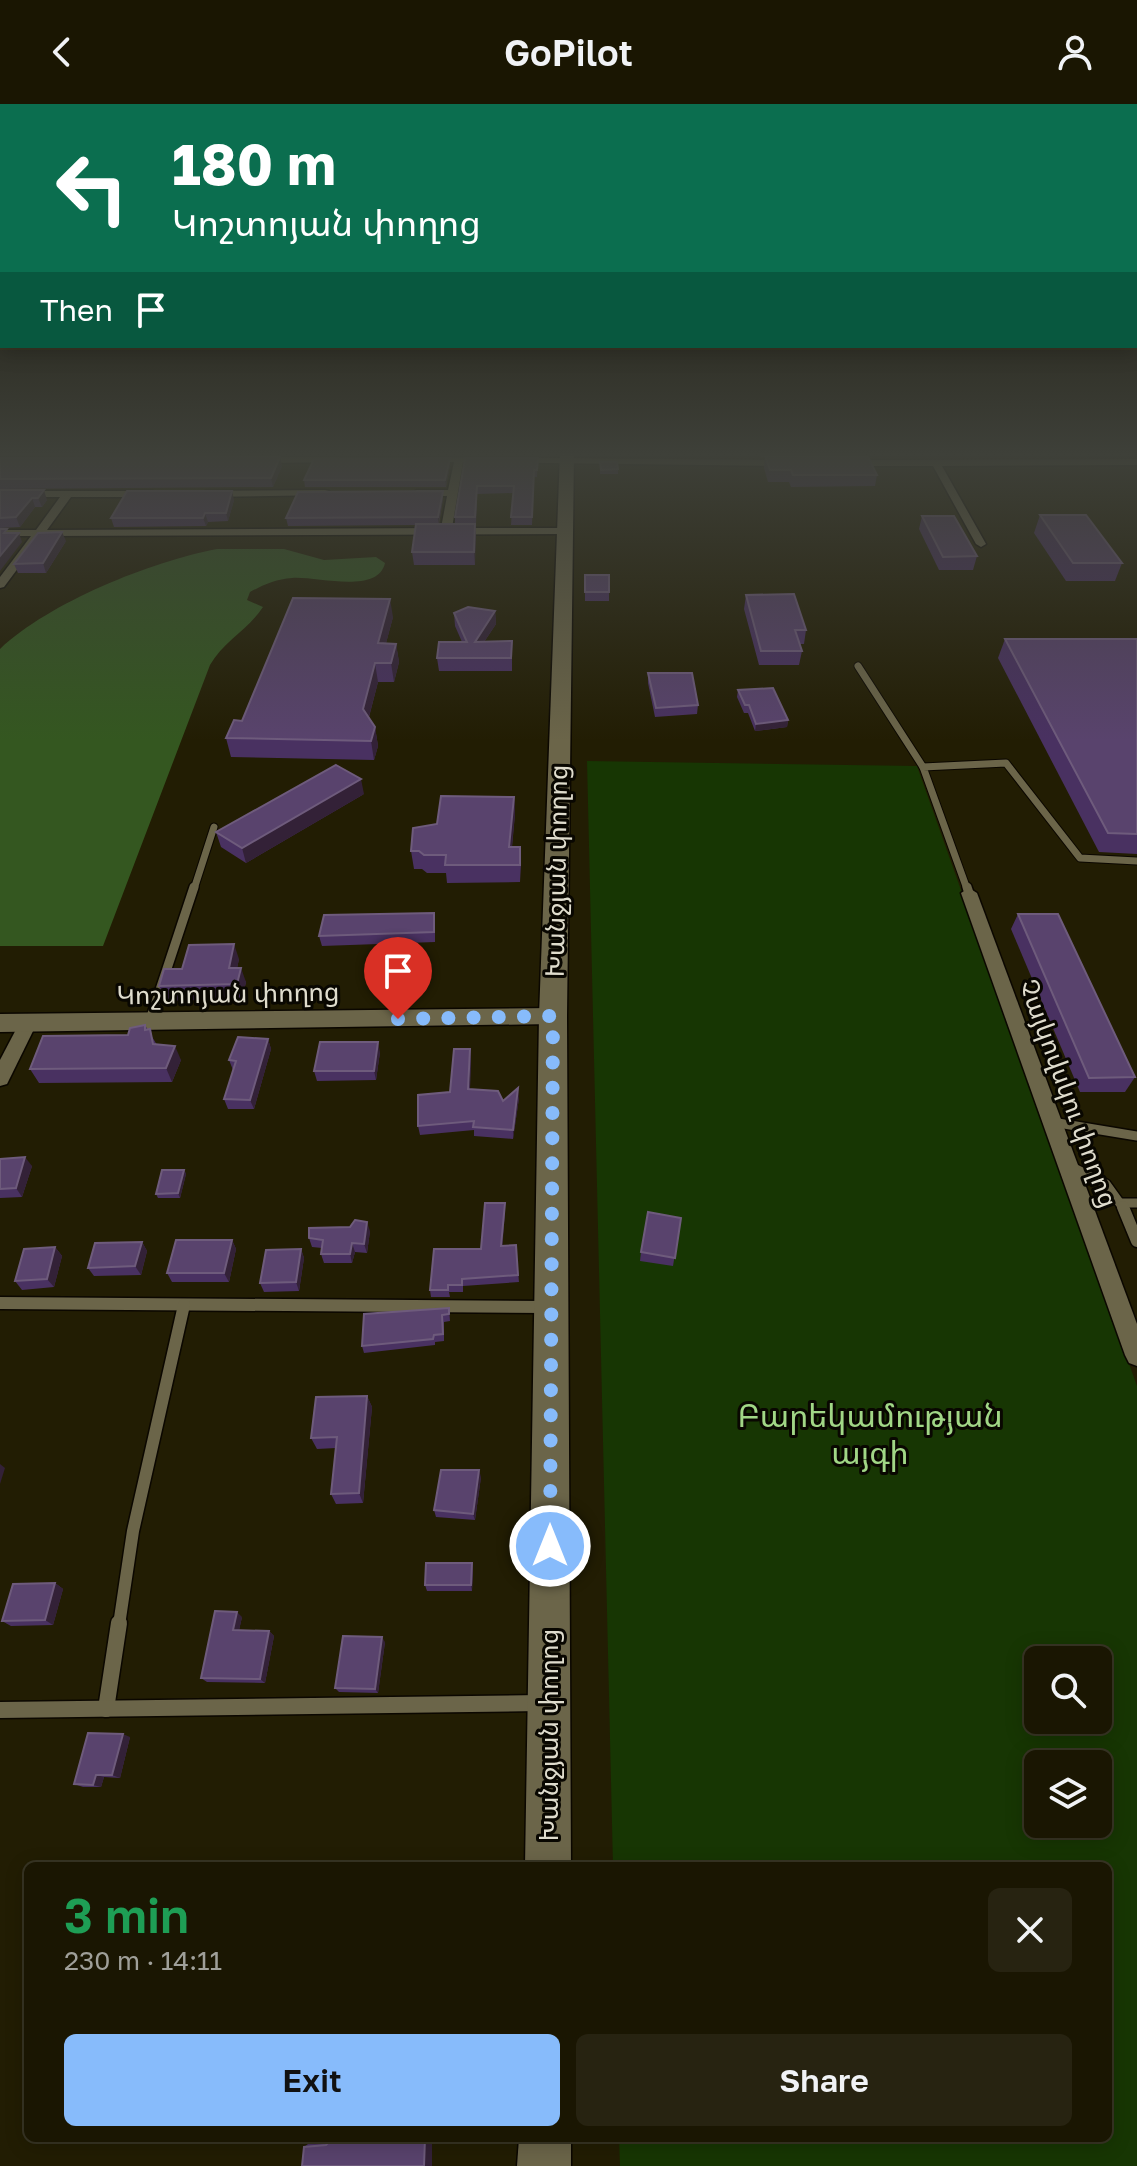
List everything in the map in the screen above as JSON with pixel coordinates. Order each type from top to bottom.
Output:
[{"type":"main road","name":"Խանջյան փողոց","points":[[548,1862],[553,1016],[564,548]]},
{"type":"main road","points":[[544,2166],[545,2142]]},
{"type":"street","points":[[0,585],[26,548]]},
{"type":"street","name":"Չայկովսկու փողոց","points":[[969,893],[1137,1355]]},
{"type":"street","name":"Կոշտոյան փողոց","points":[[0,1023],[553,1016]]},
{"type":"street","points":[[0,1079],[28,1023]]},
{"type":"lane","points":[[858,666],[923,767],[969,893]]},
{"type":"lane","points":[[923,767],[1006,763],[1080,858],[1137,861]]},
{"type":"lane","points":[[149,1023],[214,827]]},
{"type":"lane","points":[[1052,1122],[1137,1136]]},
{"type":"lane","points":[[1068,1165],[1103,1178],[1121,1203],[1137,1241]]},
{"type":"lane","points":[[1121,1203],[1137,1203]]},
{"type":"lane","points":[[0,1303],[551,1307]]},
{"type":"lane","points":[[106,1709],[133,1531],[184,1305]]},
{"type":"lane","points":[[0,1710],[549,1703]]},
{"type":"green space","points":[[217,549],[284,549],[324,560],[376,557],[385,563],[380,573],[371,579],[345,582],[292,578],[250,592],[247,600],[263,607],[210,665],[103,946],[0,946],[0,649],[46,615],[102,586],[162,564]]},
{"type":"green space","name":"Բարեկամության այգի","points":[[587,761],[917,766],[1137,1386],[1137,2166],[620,2166],[619,2142],[1112,2142],[1112,1862],[613,1862]]},
{"type":"building","points":[[26,548],[52,548],[43,563],[14,564]]},
{"type":"building","points":[[413,548],[474,548],[474,552],[412,552]]},
{"type":"building","points":[[939,548],[973,548],[977,556],[943,557]]},
{"type":"building","points":[[1063,548],[1111,548],[1122,563],[1073,563]]},
{"type":"building","points":[[585,575],[609,575],[609,592],[585,592]]},
{"type":"building","points":[[794,594],[806,630],[795,630],[802,651],[761,651],[746,595]]},
{"type":"building","points":[[293,598],[390,599],[378,643],[396,644],[391,663],[375,663],[363,709],[375,727],[371,741],[226,738],[234,720],[242,721]]},
{"type":"building","points":[[468,607],[495,611],[475,642],[512,641],[511,658],[437,658],[439,642],[467,642],[454,613]]},
{"type":"building","points":[[1005,639],[1137,639],[1137,834],[1108,833]]},
{"type":"building","points":[[648,673],[692,673],[698,705],[656,708]]},
{"type":"building","points":[[773,688],[788,720],[756,724],[749,705],[745,705],[738,690]]},
{"type":"building","points":[[336,765],[361,779],[242,848],[216,832]]},
{"type":"building","points":[[441,796],[514,797],[509,847],[520,847],[520,865],[445,865],[446,855],[424,855],[411,851],[413,828],[437,824]]},
{"type":"building","points":[[434,913],[434,932],[319,936],[324,915]]},
{"type":"building","points":[[1018,914],[1058,914],[1135,1077],[1089,1078]]},
{"type":"building","points":[[234,944],[229,968],[241,968],[237,984],[159,986],[164,969],[182,969],[189,945]]},
{"type":"building","points":[[145,1025],[145,1030],[150,1029],[153,1044],[175,1046],[166,1068],[30,1069],[43,1036],[128,1035],[130,1028]]},
{"type":"building","points":[[238,1037],[268,1039],[250,1100],[224,1099],[236,1061],[229,1060]]},
{"type":"building","points":[[320,1042],[378,1042],[374,1071],[314,1071]]},
{"type":"building","points":[[454,1049],[470,1049],[468,1089],[498,1091],[503,1101],[518,1088],[513,1130],[473,1127],[474,1121],[418,1126],[418,1095],[450,1092]]},
{"type":"building","points":[[25,1157],[16,1188],[0,1189],[0,1159]]},
{"type":"building","points":[[162,1170],[184,1170],[178,1193],[156,1194]]},
{"type":"building","points":[[485,1203],[505,1203],[501,1246],[516,1245],[518,1275],[462,1279],[462,1285],[448,1285],[448,1290],[430,1290],[434,1249],[481,1249]]},
{"type":"building","points":[[648,1212],[681,1218],[675,1258],[641,1252]]},
{"type":"building","points":[[355,1220],[367,1222],[364,1244],[352,1243],[350,1254],[321,1254],[323,1240],[309,1238],[309,1228],[350,1227]]},
{"type":"building","points":[[176,1240],[232,1240],[224,1273],[167,1273]]},
{"type":"building","points":[[142,1242],[135,1266],[88,1268],[95,1243]]},
{"type":"building","points":[[55,1247],[47,1279],[15,1281],[24,1249]]},
{"type":"building","points":[[301,1249],[296,1282],[260,1283],[266,1250]]},
{"type":"building","points":[[449,1308],[449,1314],[442,1315],[443,1334],[434,1335],[433,1339],[362,1346],[364,1314]]},
{"type":"building","points":[[367,1396],[359,1493],[331,1494],[337,1437],[311,1438],[316,1397]]},
{"type":"building","points":[[441,1470],[479,1470],[473,1514],[434,1510]]},
{"type":"building","points":[[426,1563],[472,1563],[471,1585],[425,1585]]},
{"type":"building","points":[[55,1583],[45,1620],[2,1621],[13,1584]]},
{"type":"building","points":[[215,1611],[237,1612],[233,1630],[269,1631],[260,1679],[201,1678]]},
{"type":"building","points":[[343,1636],[382,1637],[375,1689],[335,1688]]},
{"type":"building","points":[[88,1733],[123,1734],[112,1775],[96,1775],[93,1785],[74,1784]]},
{"type":"building","points":[[329,2142],[425,2142],[424,2166],[302,2166],[304,2147]]},
{"type":"route","points":[[398,1019],[553,1016],[550,1546]]}]
